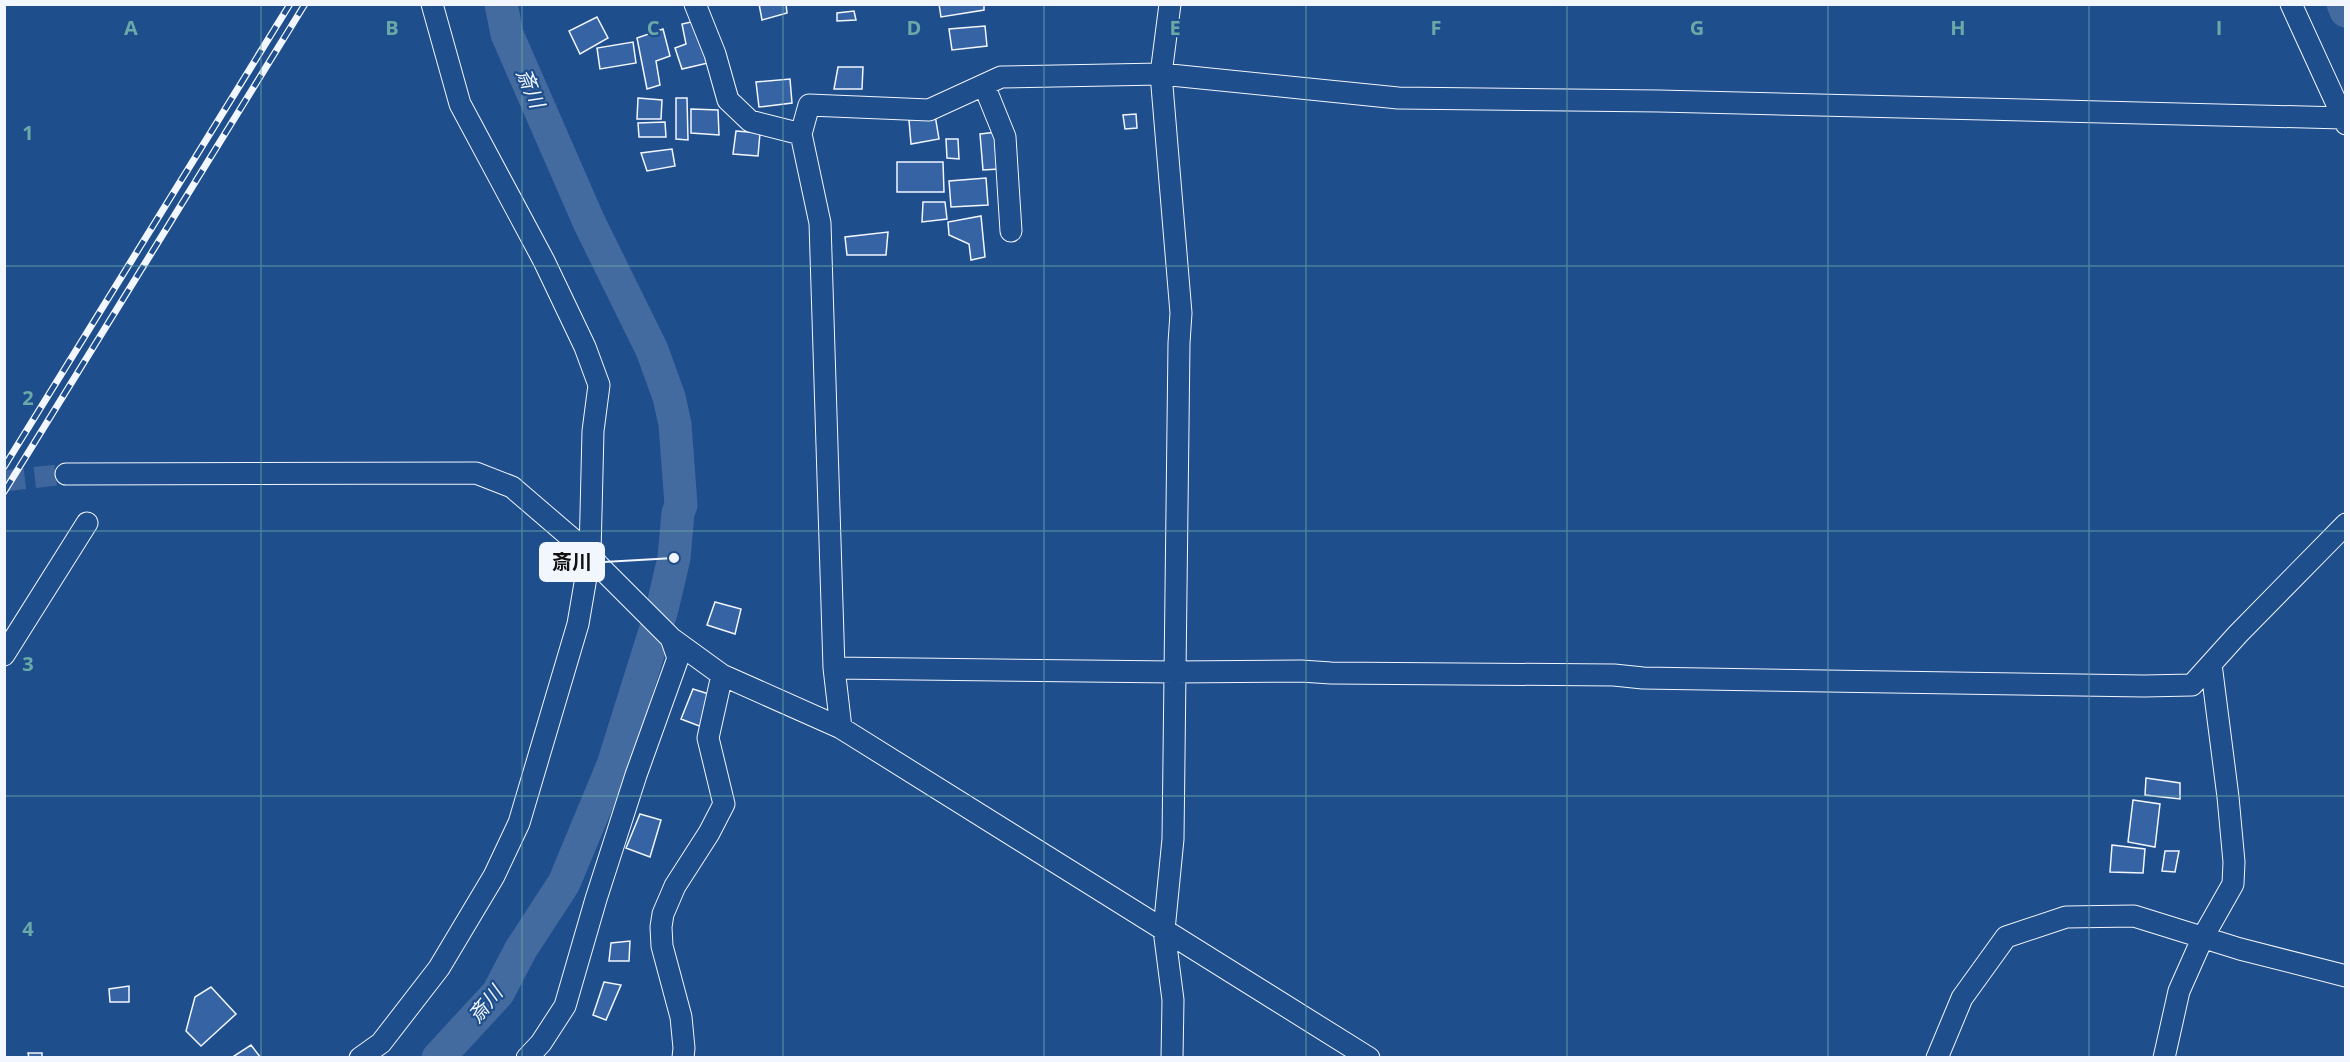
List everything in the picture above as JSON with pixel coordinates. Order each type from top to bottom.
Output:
[{"type":"street","points":[[360,1058],[381,1043],[439,968],[494,876],[519,823],[578,624],[594,559],[593,431],[599,385],[585,347],[544,261],[460,104],[432,4]]},
{"type":"street","points":[[695,4],[715,54],[729,100],[750,121],[801,134]]},
{"type":"street","points":[[1170,4],[1161,74],[1181,313],[1173,839],[1164,930],[1173,1000],[1172,1058]]},
{"type":"street","points":[[841,728],[834,668],[820,223],[801,134],[809,105],[929,110],[1001,77],[1161,74],[1398,98],[1659,101],[2344,121],[2291,4]]},
{"type":"street","points":[[984,85],[1005,137],[1011,231]]},
{"type":"street","points":[[66,474],[476,473],[512,487],[594,559],[671,638],[722,675],[841,728],[1369,1058]]},
{"type":"street","points":[[4,656],[87,523]]},
{"type":"street","points":[[834,668],[1174,672],[1302,671],[1614,675],[1655,678],[2144,687],[2192,685],[2346,524]]},
{"type":"street","points":[[527,1058],[541,1043],[565,1006],[596,899],[636,775],[678,658],[671,638]]},
{"type":"street","points":[[2164,1058],[2179,991],[2203,937],[2233,884],[2234,862],[2228,797],[2211,664]]},
{"type":"street","points":[[683,1058],[681,1017],[662,946],[661,927],[663,914],[675,886],[709,833],[724,804],[708,738],[722,675]]},
{"type":"street","points":[[1937,1058],[1962,998],[2006,937],[2066,917],[2134,916],[2346,976]]},
{"type":"building","points":[[759,4],[786,4],[787,13],[762,20]]},
{"type":"building","points":[[939,4],[984,4],[984,10],[941,17]]},
{"type":"building","points":[[854,11],[856,20],[837,21],[837,13]]},
{"type":"building","points":[[597,17],[608,38],[580,54],[569,31]]},
{"type":"building","points":[[696,21],[708,63],[682,69],[675,48],[686,44],[682,24]]},
{"type":"building","points":[[985,26],[987,46],[952,50],[949,29]]},
{"type":"building","points":[[663,29],[670,56],[656,61],[660,85],[647,89],[637,38]]},
{"type":"building","points":[[633,42],[636,63],[600,69],[597,48]]},
{"type":"building","points":[[838,67],[863,67],[862,89],[834,89]]},
{"type":"building","points":[[790,79],[792,103],[759,107],[756,82]]},
{"type":"building","points":[[638,98],[662,100],[661,119],[637,119]]},
{"type":"building","points":[[676,98],[687,98],[688,140],[676,139]]},
{"type":"building","points":[[691,109],[718,110],[719,135],[691,133]]},
{"type":"building","points":[[1136,114],[1137,128],[1125,129],[1123,115]]},
{"type":"building","points":[[935,115],[939,139],[911,144],[909,120]]},
{"type":"building","points":[[665,122],[666,137],[639,137],[638,123]]},
{"type":"building","points":[[736,131],[760,133],[758,156],[733,154]]},
{"type":"building","points":[[997,132],[999,169],[983,170],[980,134]]},
{"type":"building","points":[[946,139],[958,139],[959,159],[947,158]]},
{"type":"building","points":[[672,149],[675,166],[647,171],[641,153]]},
{"type":"building","points":[[897,162],[943,162],[944,192],[897,192]]},
{"type":"building","points":[[986,178],[988,205],[951,207],[949,181]]},
{"type":"building","points":[[923,202],[945,202],[947,219],[922,222]]},
{"type":"building","points":[[981,216],[985,257],[971,260],[969,244],[949,235],[948,222]]},
{"type":"building","points":[[888,232],[886,255],[847,255],[845,237]]},
{"type":"building","points":[[715,602],[741,609],[735,634],[707,625]]},
{"type":"building","points":[[693,689],[712,695],[702,727],[681,719]]},
{"type":"building","points":[[2146,778],[2180,783],[2180,799],[2145,795]]},
{"type":"building","points":[[2133,800],[2160,804],[2155,847],[2128,842]]},
{"type":"building","points":[[640,814],[661,820],[650,857],[626,848]]},
{"type":"building","points":[[2112,845],[2145,849],[2143,873],[2110,872]]},
{"type":"building","points":[[2165,851],[2179,851],[2175,872],[2162,871]]},
{"type":"building","points":[[630,941],[629,961],[609,961],[611,943]]},
{"type":"building","points":[[604,982],[621,985],[606,1020],[593,1015]]},
{"type":"building","points":[[129,986],[129,1002],[110,1002],[109,989]]},
{"type":"building","points":[[211,987],[236,1014],[201,1046],[186,1031],[195,997]]},
{"type":"building","points":[[251,1045],[261,1058],[231,1058]]},
{"type":"building","points":[[28,1053],[42,1053],[42,1058],[29,1058]]},
{"type":"waterway","name":"斎川","points":[[438,1058],[498,993],[521,949],[564,883],[613,765],[662,609],[674,558],[678,513],[681,505],[675,424],[669,397],[652,350],[589,222],[507,34],[501,4]]},
{"type":"waterway","points":[[2343,4],[2346,11]]},
{"type":"tunnel","points":[[4,481],[66,474]]},
{"type":"railway","points":[[4,467],[290,4]]},
{"type":"railway","points":[[4,492],[305,4]]},
{"type":"place","name":"斎川","points":[[674,558]]}]
